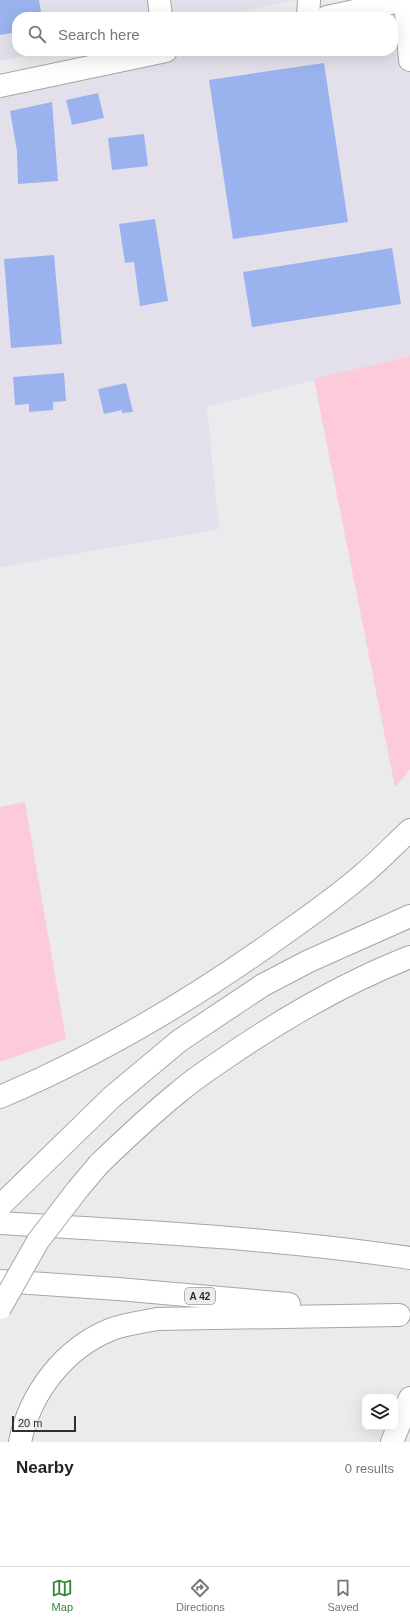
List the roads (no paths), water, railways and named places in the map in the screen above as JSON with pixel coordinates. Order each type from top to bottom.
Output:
[{"type":"main road","points":[[159,0],[160,12]]},
{"type":"main road","points":[[308,12],[309,0]]},
{"type":"main road","points":[[350,12],[405,0],[410,60]]},
{"type":"main road","points":[[0,86],[142,56]]},
{"type":"main road","points":[[0,1097],[43,1079],[129,1034],[228,973],[291,929],[362,876],[410,830]]},
{"type":"main road","points":[[0,1206],[112,1097],[179,1041],[263,985],[309,961],[410,916]]},
{"type":"main road","points":[[0,1308],[38,1240],[78,1189],[99,1164],[128,1136],[176,1094],[275,1025],[354,981],[410,957]]},
{"type":"main road","points":[[0,1223],[164,1232],[306,1245],[410,1258]]},
{"type":"main road","name":"A 42","points":[[0,1281],[118,1289],[405,1316]]},
{"type":"main road","points":[[20,1442],[23,1428],[33,1404],[44,1384],[58,1366],[77,1349],[93,1338],[112,1329],[157,1319],[405,1316]]},
{"type":"main road","points":[[392,1442],[410,1398]]}]
